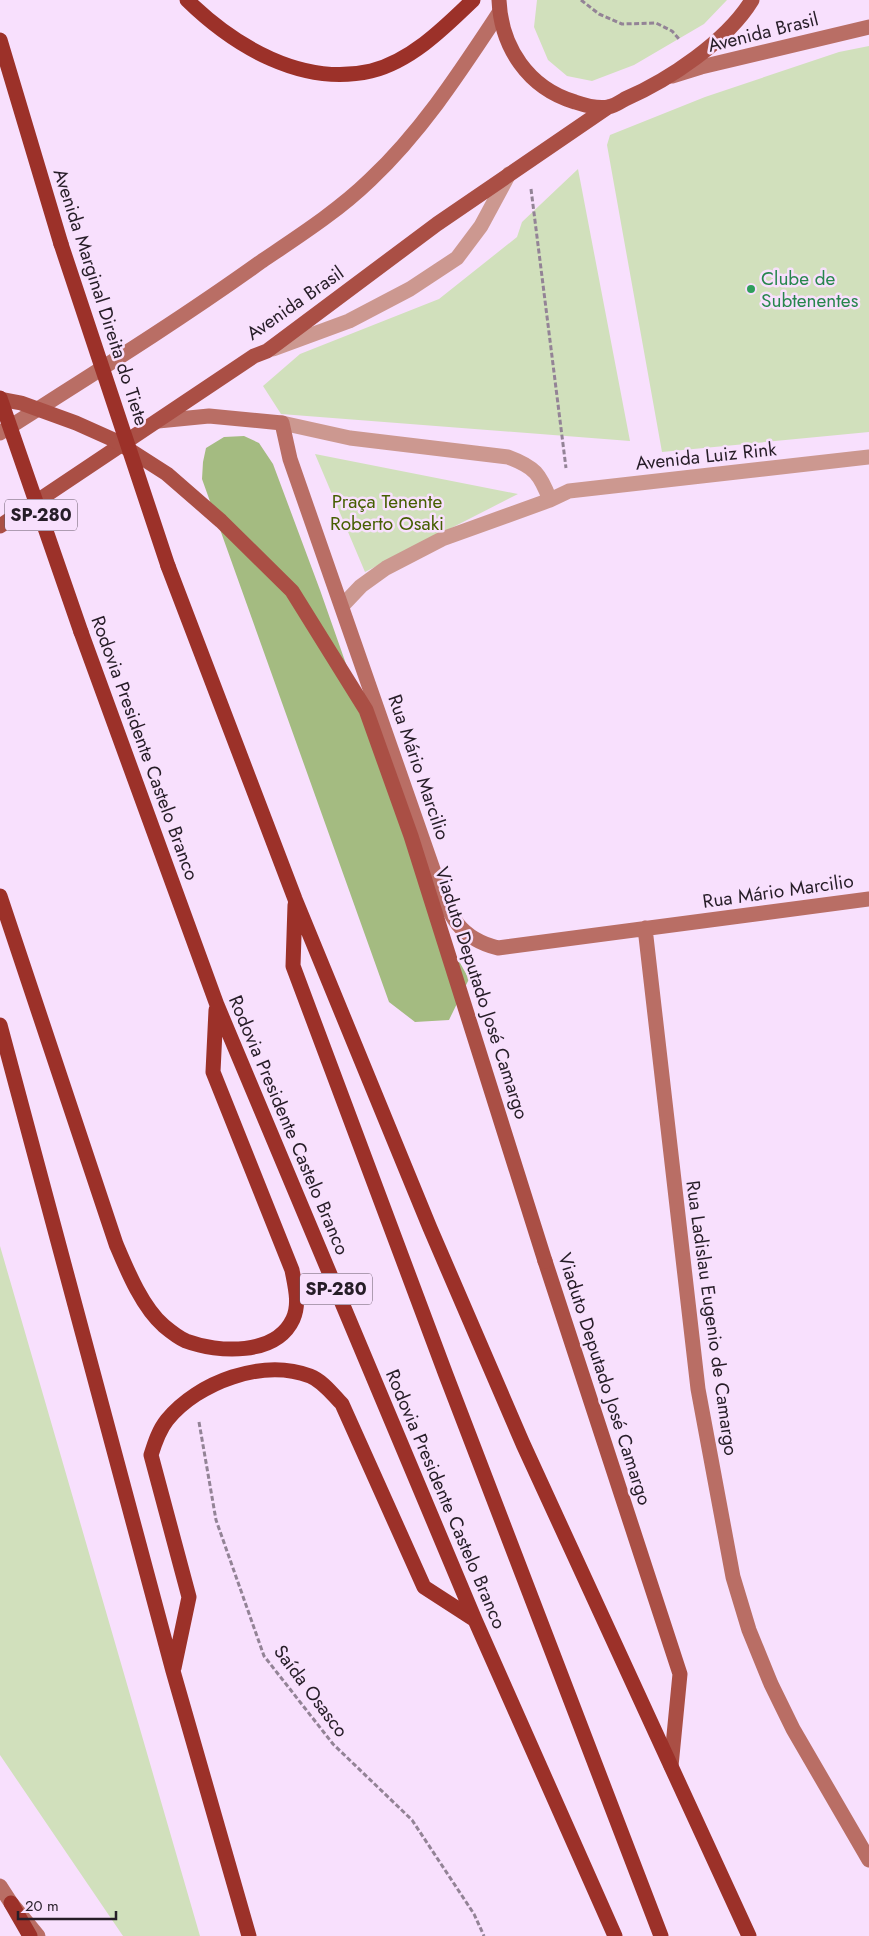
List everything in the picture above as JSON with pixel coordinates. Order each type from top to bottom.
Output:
[{"type":"highway","points":[[187,0],[231,37],[276,62],[310,72],[340,74],[371,71],[396,61],[423,44],[448,24],[473,0]]},
{"type":"highway","name":"Avenida Marginal Direita do Tiete","points":[[0,40],[60,244],[168,566],[295,899],[430,1228],[523,1444],[749,1936]]},
{"type":"highway","name":"Rodovia Presidente Castelo Branco","points":[[0,398],[81,632],[217,1006],[475,1620],[615,1936]]},
{"type":"highway","points":[[0,896],[116,1244],[144,1302],[162,1325],[184,1340],[209,1348],[248,1348],[270,1341],[286,1331],[297,1306],[296,1288],[292,1270],[213,1072],[217,1006]]},
{"type":"highway","points":[[295,899],[293,966],[449,1384],[661,1936]]},
{"type":"highway","points":[[0,1025],[174,1671],[250,1936]]},
{"type":"highway","points":[[174,1671],[189,1597],[151,1455],[156,1438],[168,1420],[201,1390],[236,1376],[267,1370],[288,1370],[312,1377],[342,1404],[424,1586],[475,1620]]},
{"type":"highway","points":[[11,1903],[30,1936]]},
{"type":"main road","name":"Avenida Brasil","points":[[0,526],[254,356],[267,351],[437,224],[527,161],[608,107],[638,94],[695,58],[732,24],[752,0]]},
{"type":"main road","name":"Avenida Brasil","points":[[499,7],[504,35],[514,55],[527,73],[544,88],[564,99],[585,105],[608,107]]},
{"type":"main road","name":"Avenida Brasil","points":[[0,433],[223,288],[352,196],[371,180],[414,134],[444,96],[499,7]]},
{"type":"main road","name":"Avenida Brasil","points":[[666,78],[701,67],[869,27]]},
{"type":"main road","name":"Viaduto Deputado José Camargo","points":[[0,398],[21,403],[76,423],[114,440],[167,474],[221,521],[292,591],[366,710],[411,836],[545,1261],[680,1674],[671,1766]]},
{"type":"main road","points":[[158,421],[209,416],[282,424]]},
{"type":"main road","name":"Rua Mário Marcilio","points":[[282,424],[290,459],[435,875],[448,908],[462,929],[473,939],[498,948],[869,899]]},
{"type":"main road","name":"Rua Ladislau Eugenio de Camargo","points":[[645,928],[698,1389],[733,1577],[749,1630],[792,1729],[869,1860]]},
{"type":"main road","points":[[0,1886],[11,1903],[38,1936]]},
{"type":"street","points":[[267,351],[349,321],[410,289],[457,258],[482,226],[509,174]]},
{"type":"street","points":[[282,424],[350,438],[508,457],[527,464],[543,480],[550,500]]},
{"type":"street","name":"Avenida Luiz Rink","points":[[342,606],[361,586],[386,568],[442,539],[550,500],[569,491],[869,457]]},
{"type":"path","points":[[581,0],[599,14],[622,24],[656,23],[672,31],[695,58]]},
{"type":"path","points":[[527,161],[569,491]]},
{"type":"path","name":"Saída Osasco","points":[[201,1390],[197,1414],[216,1520],[264,1656],[333,1744],[412,1820],[474,1914],[484,1936]]},
{"type":"green space","points":[[537,0],[727,0],[704,24],[634,65],[592,81],[567,76],[548,60],[534,27]]},
{"type":"green space","name":"Clube de Subtenentes","points":[[869,46],[869,432],[662,452],[607,145],[610,135],[705,97],[839,52]]},
{"type":"green space","points":[[578,169],[630,441],[281,414],[263,386],[300,354],[439,299],[517,237],[522,222]]},
{"type":"green space","points":[[244,436],[259,443],[273,464],[320,590],[436,920],[469,979],[449,1020],[415,1022],[389,1002],[202,479],[206,448],[224,437]]},
{"type":"green space","name":"Praça Tenente Roberto Osaki","points":[[315,454],[518,494],[365,572]]},
{"type":"green space","points":[[0,1246],[200,1936],[123,1936],[0,1755]]},
{"type":"place","name":"Clube de Subtenentes","points":[[751,289]]}]
